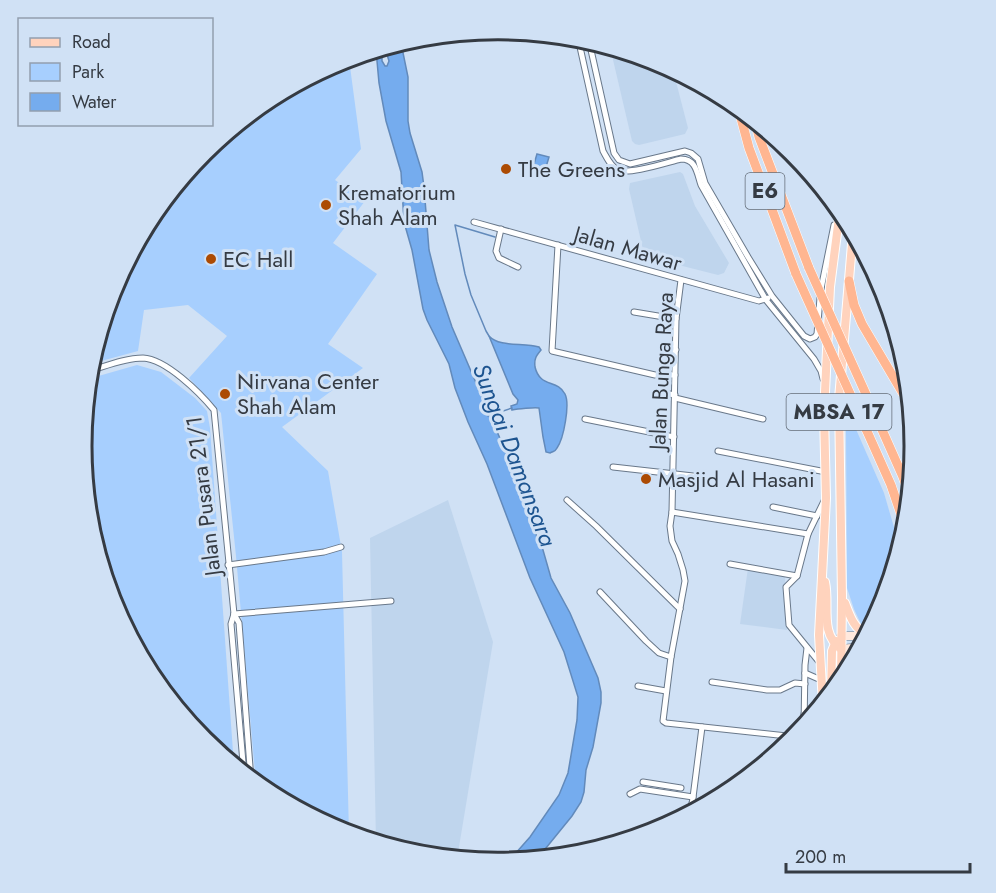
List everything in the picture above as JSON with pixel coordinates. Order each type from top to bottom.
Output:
[{"type":"highway","name":"E6","points":[[742,122],[749,148],[796,274],[891,485],[899,509]]},
{"type":"highway","name":"E6","points":[[759,136],[809,268],[903,476]]},
{"type":"highway","points":[[849,281],[854,305],[862,324],[900,389]]},
{"type":"main road","name":"MBSA 17","points":[[822,691],[819,635],[826,498],[824,414],[830,287],[838,224]]},
{"type":"main road","name":"MBSA 17","points":[[842,636],[839,399],[852,248]]},
{"type":"main road","points":[[822,570],[827,590],[828,629],[830,638],[838,646]]},
{"type":"main road","points":[[842,597],[850,618],[860,631]]},
{"type":"main road","points":[[840,666],[838,646],[842,636],[857,635]]},
{"type":"main road","points":[[831,678],[832,651],[838,646],[852,647]]},
{"type":"street","points":[[580,49],[603,152],[609,161],[618,170],[629,172],[681,159],[692,161],[701,185],[766,300],[814,359],[821,371],[826,390]]},
{"type":"street","points":[[590,51],[614,153],[620,160],[630,164],[685,151],[698,159],[705,183],[772,296],[804,336],[810,339],[817,334],[822,282],[836,222]]},
{"type":"street","name":"Jalan Mawar","points":[[474,222],[759,301],[766,300]]},
{"type":"street","points":[[501,229],[496,251],[499,258],[518,267]]},
{"type":"street","points":[[558,245],[552,351],[655,375],[675,375]]},
{"type":"street","name":"Jalan Bunga Raya","points":[[681,280],[676,319],[670,526],[672,542],[681,562],[685,581],[671,657],[663,721],[783,736]]},
{"type":"street","points":[[766,300],[772,296]]},
{"type":"street","points":[[634,312],[676,319]]},
{"type":"street","points":[[663,347],[676,350]]},
{"type":"street","name":"Jalan Pusara 21/1","points":[[100,368],[132,359],[147,358],[183,379],[201,394],[214,410],[228,565],[234,614],[239,623],[250,768]]},
{"type":"street","points":[[658,392],[763,419]]},
{"type":"street","points":[[585,419],[674,437]]},
{"type":"street","points":[[718,451],[826,472]]},
{"type":"street","points":[[613,467],[702,477]]},
{"type":"street","points":[[821,665],[789,625],[786,587],[797,576],[808,534],[826,498]]},
{"type":"street","points":[[567,500],[680,609]]},
{"type":"street","points":[[773,507],[817,516]]},
{"type":"street","points":[[672,512],[808,534]]},
{"type":"street","points":[[228,565],[324,552],[341,547]]},
{"type":"street","points":[[730,564],[797,576]]},
{"type":"street","points":[[600,591],[646,641],[659,653],[671,657]]},
{"type":"street","points":[[234,614],[391,601]]},
{"type":"street","name":"Jalan Pusara 21/1","points":[[234,614],[231,624],[243,763]]},
{"type":"street","points":[[804,713],[807,648]]},
{"type":"street","points":[[805,673],[821,680]]},
{"type":"street","points":[[711,682],[767,690],[780,690],[795,683],[805,684]]},
{"type":"street","points":[[638,686],[666,691]]},
{"type":"street","points":[[692,803],[702,727]]},
{"type":"street","points":[[643,782],[681,788]]},
{"type":"street","points":[[670,794],[671,786]]},
{"type":"street","points":[[630,794],[640,789],[696,801]]},
{"type":"shaded area","points":[[612,57],[676,81],[688,128],[685,134],[639,145],[632,141]]},
{"type":"shaded area","points":[[680,172],[683,174],[695,206],[729,263],[724,273],[718,275],[647,257],[644,254],[629,189],[630,183]]},
{"type":"shaded area","points":[[448,500],[493,642],[458,851],[419,845],[376,834],[370,538]]},
{"type":"shaded area","points":[[748,568],[785,575],[787,630],[740,624]]},
{"type":"green space","points":[[350,68],[361,149],[335,180],[365,201],[333,243],[377,274],[328,344],[363,368],[282,427],[328,471],[342,552],[349,824],[318,811],[255,772],[221,413],[189,378],[227,336],[188,305],[144,310],[138,351],[101,361],[114,316],[134,267],[146,243],[176,199],[211,159],[251,124],[318,82]]},
{"type":"green space","points":[[137,365],[161,372],[195,398],[207,411],[233,755],[193,714],[160,672],[134,626],[114,577],[106,552],[95,499],[92,446],[98,376]]},
{"type":"green space","points":[[851,418],[884,493],[895,531],[882,577],[863,625],[854,609],[847,588],[846,431]]},
{"type":"water","points":[[403,52],[408,77],[408,121],[422,172],[429,250],[452,327],[514,471],[551,578],[570,613],[598,678],[601,692],[593,747],[586,770],[581,802],[545,850],[517,852],[559,795],[568,773],[577,720],[578,697],[564,652],[530,578],[487,464],[468,422],[449,364],[423,309],[412,250],[404,222],[401,172],[386,121],[379,83],[377,59],[382,57],[385,66],[389,61],[387,56]]},
{"type":"water","points":[[537,154],[549,157],[543,177],[531,174]]},
{"type":"water","points":[[489,336],[499,342],[539,347],[541,350],[535,362],[537,374],[545,381],[562,389],[566,399],[567,413],[564,429],[560,443],[554,451],[546,452],[539,408],[512,410],[511,406],[517,404],[518,400],[513,394]]},
{"type":"waterway","points":[[489,336],[471,295],[455,225],[495,237]]},
{"type":"waterway","name":"Sungai Damansara","points":[[488,416],[512,408]]},
{"type":"place","name":"The Greens","points":[[506,169]]},
{"type":"place","name":"Krematorium Shah Alam","points":[[326,205]]},
{"type":"place","name":"EC Hall","points":[[211,259]]},
{"type":"place","name":"Nirvana Center Shah Alam","points":[[225,394]]},
{"type":"place","name":"Masjid Al Hasani","points":[[646,479]]}]
